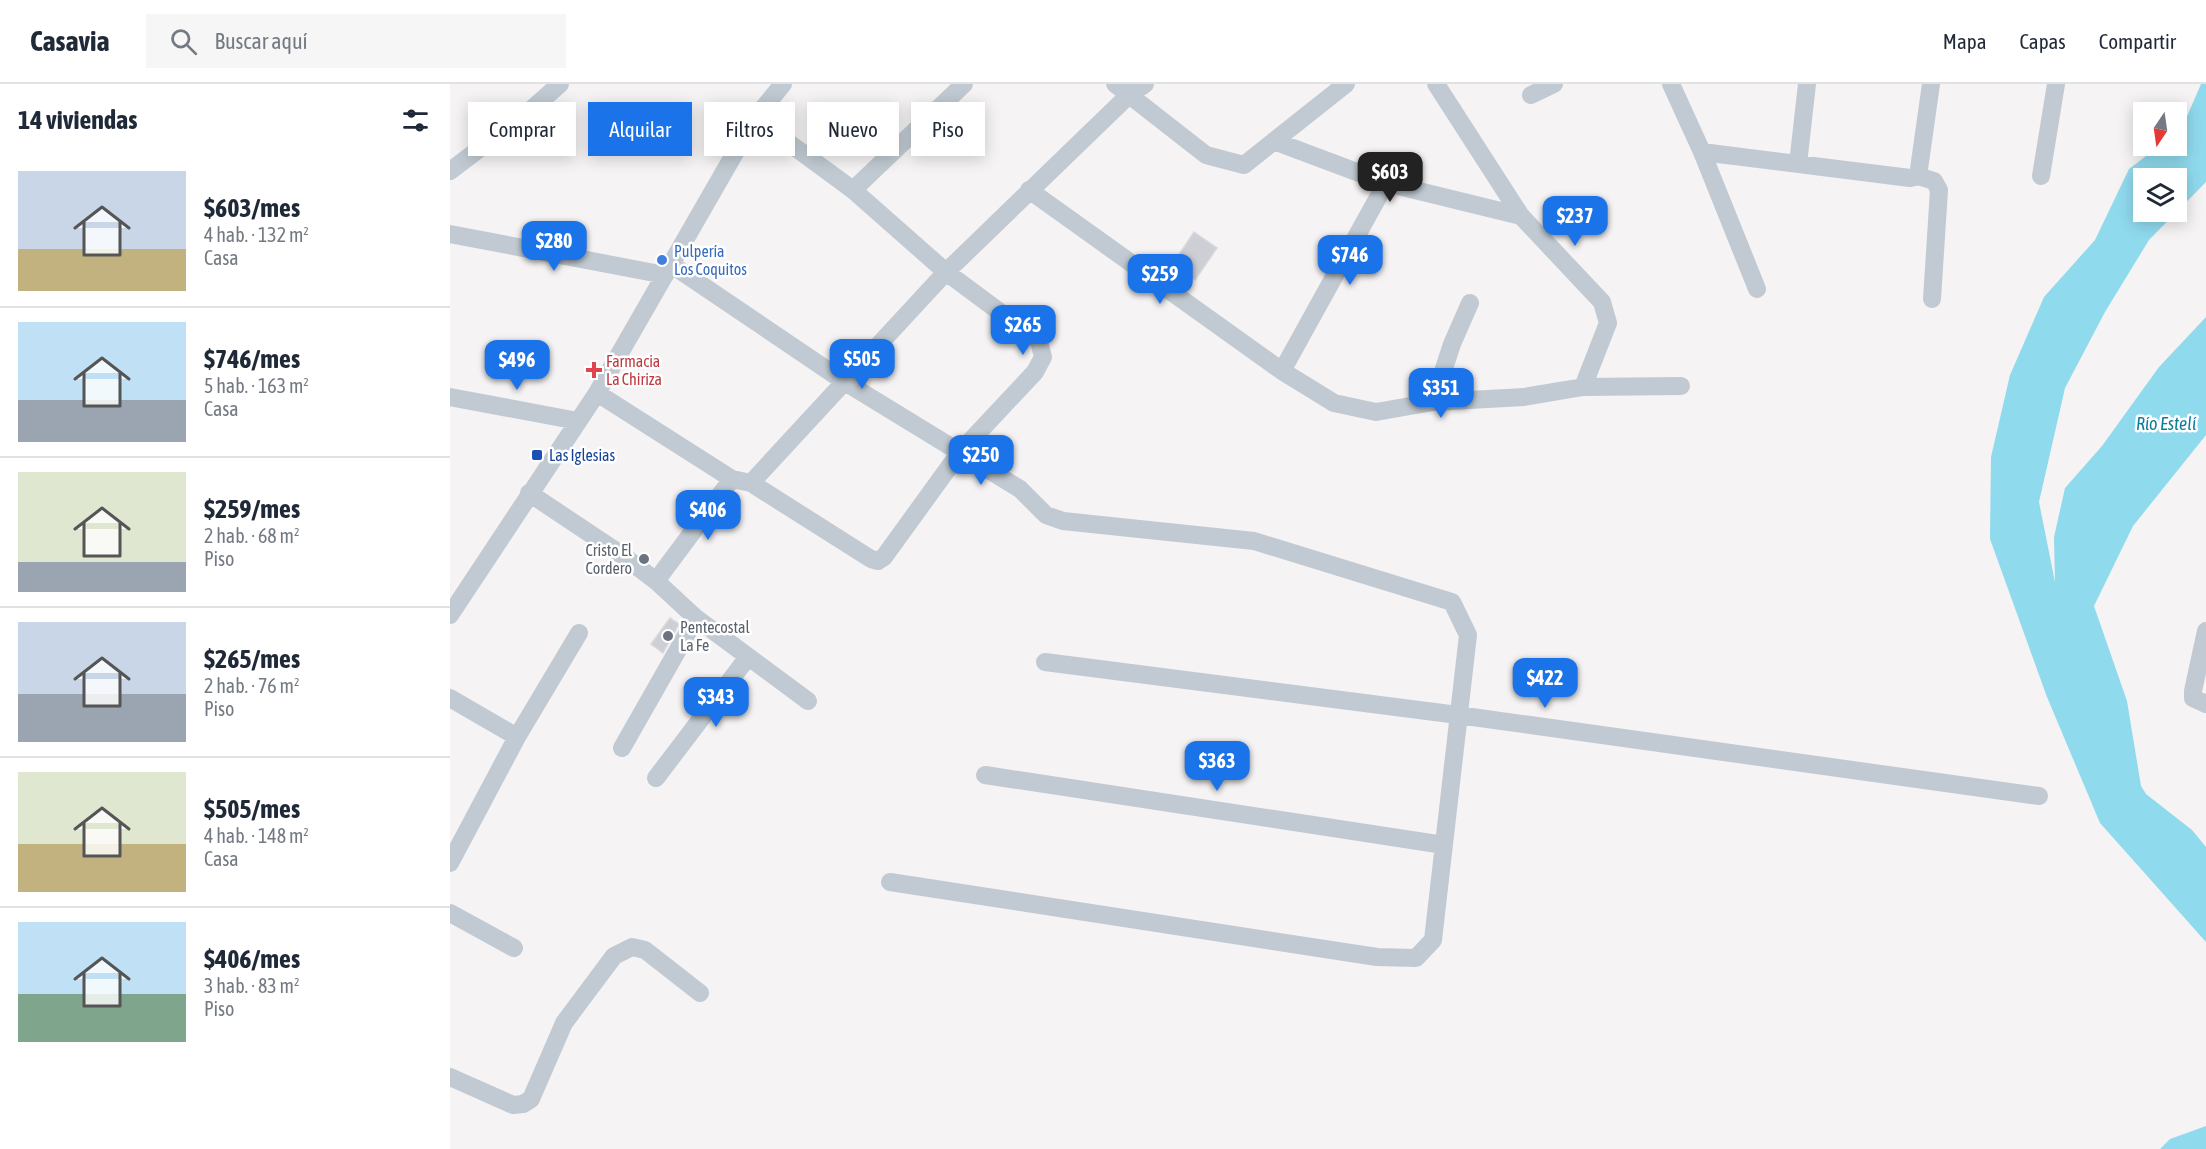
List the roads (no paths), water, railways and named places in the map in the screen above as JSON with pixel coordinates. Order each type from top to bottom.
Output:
[{"type":"street","points":[[450,171],[560,84]]},
{"type":"street","points":[[768,102],[783,84]]},
{"type":"street","points":[[853,190],[964,84]]},
{"type":"street","points":[[751,483],[946,272],[1029,190],[1122,89],[1144,84]]},
{"type":"street","points":[[1122,89],[1206,155],[1244,165],[1346,84]]},
{"type":"street","points":[[1436,84],[1521,216],[1602,302],[1608,322],[1583,387]]},
{"type":"street","points":[[1531,95],[1554,84]]},
{"type":"street","points":[[1671,84],[1702,152],[1757,289]]},
{"type":"street","points":[[1798,164],[1808,84]]},
{"type":"street","points":[[1918,176],[1921,168],[1931,84]]},
{"type":"street","points":[[2041,176],[2056,84]]},
{"type":"street","points":[[1274,141],[1386,183],[1521,216]]},
{"type":"street","points":[[597,393],[732,479],[751,483],[871,559],[878,561],[884,557],[960,453],[1035,372],[1043,357],[1039,341],[946,272],[853,190],[795,147]]},
{"type":"street","points":[[1702,152],[1910,178],[1918,176],[1934,181],[1939,190],[1932,299]]},
{"type":"street","points":[[450,615],[597,393],[733,156]]},
{"type":"street","points":[[1282,371],[1386,183]]},
{"type":"street","points":[[1029,190],[1282,371],[1334,403],[1376,412],[1433,402],[1524,397],[1583,387],[1682,386]]},
{"type":"street","points":[[450,234],[668,270],[1020,489],[1046,515],[1063,520],[1254,541],[1452,603],[1468,635],[1433,940],[1416,958],[1366,955],[890,882]]},
{"type":"street","points":[[1433,402],[1452,344],[1470,303]]},
{"type":"street","points":[[450,397],[578,421]]},
{"type":"street","points":[[656,581],[732,479]]},
{"type":"street","points":[[529,493],[622,555],[656,581],[696,618],[808,702]]},
{"type":"street","points":[[622,748],[696,618]]},
{"type":"street","points":[[2206,631],[2193,698],[2206,704]]},
{"type":"street","points":[[450,863],[517,737],[579,633]]},
{"type":"street","points":[[656,778],[748,657]]},
{"type":"street","points":[[1045,662],[1458,715],[2038,796]]},
{"type":"street","points":[[450,698],[517,737]]},
{"type":"street","points":[[985,776],[1444,845]]},
{"type":"street","points":[[450,913],[514,948]]},
{"type":"street","points":[[450,1077],[513,1104],[523,1104],[531,1099],[564,1023],[614,956],[632,947],[645,950],[700,993]]},
{"type":"water","name":"Río Estelí","points":[[2201,84],[2206,84],[2206,182],[2187,201],[2187,168],[2133,168],[2133,222],[2167,222],[2149,240],[2105,312],[2065,388],[2039,502],[2055,582],[2054,537],[2065,488],[2102,446],[2159,367],[2206,317],[2206,435],[2133,526],[2094,606],[2127,701],[2141,786],[2146,794],[2192,830],[2206,847],[2206,942],[2100,823],[2047,697],[1990,539],[1991,457],[2010,375],[2044,297],[2095,240],[2129,169],[2146,156],[2187,156],[2187,116]]},
{"type":"water","points":[[2206,1126],[2206,1149],[2160,1149],[2170,1139]]},
{"type":"place","name":"Pulpería Los Coquitos","points":[[662,260]]},
{"type":"place","name":"Farmacia La Chiriza","points":[[594,370]]},
{"type":"place","name":"Las Iglesias","points":[[537,455]]},
{"type":"place","name":"Cristo El Cordero","points":[[644,559]]},
{"type":"place","name":"Pentecostal La Fe","points":[[668,636]]}]
